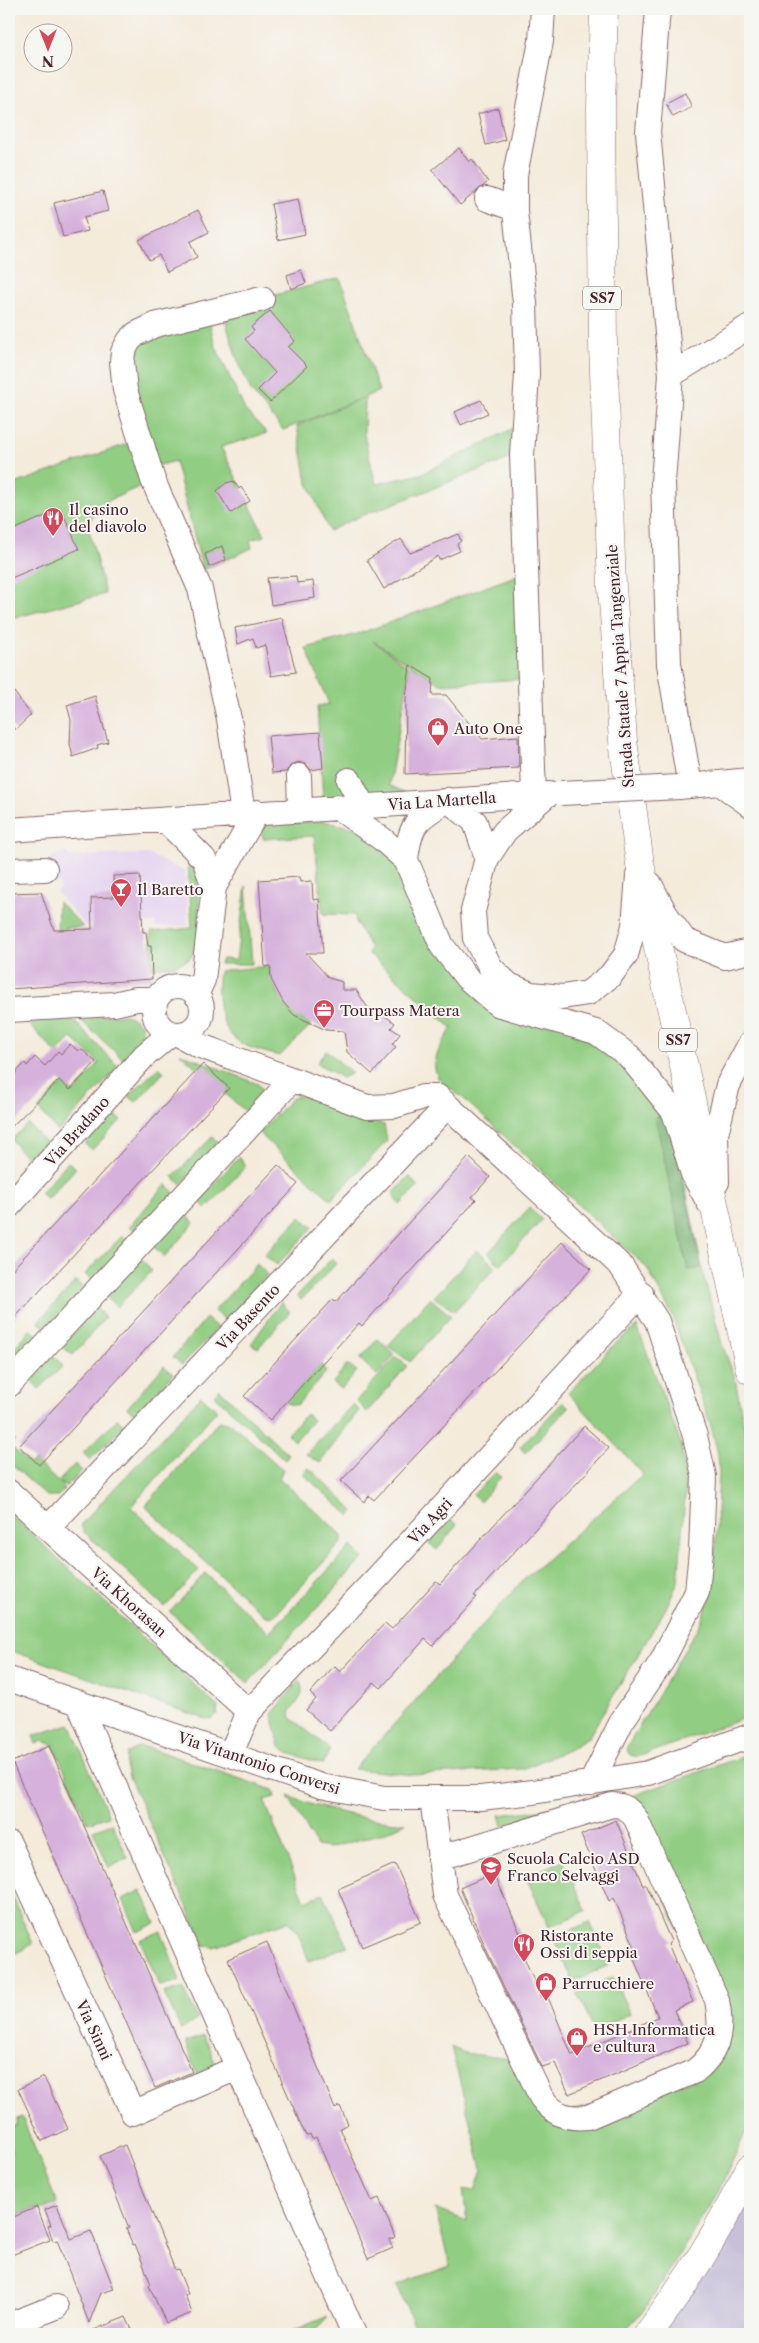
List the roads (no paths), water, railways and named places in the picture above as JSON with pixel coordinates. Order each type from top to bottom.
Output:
[{"type":"highway","name":"Strada Statale 7 Appia Tangenziale","points":[[604,9],[601,108],[603,345],[612,587],[623,741],[640,864],[750,1370]]},
{"type":"highway","points":[[648,2334],[675,2299],[722,2223],[750,2168]]},
{"type":"street","points":[[543,9],[541,41],[512,157],[515,175],[515,209],[525,303],[527,374],[519,554],[548,794],[505,831],[487,858],[473,911],[475,938],[491,968],[509,985],[531,994],[562,997],[588,993],[610,976],[626,955],[634,926],[640,864]]},
{"type":"street","points":[[658,9],[648,132],[671,376],[663,482],[669,664],[684,786]]},
{"type":"street","points":[[488,199],[515,209]]},
{"type":"street","points":[[214,888],[236,846],[250,813],[200,589],[153,480],[125,390],[122,362],[123,352],[129,341],[136,334],[155,325],[262,299]]},
{"type":"street","points":[[671,376],[750,326]]},
{"type":"street","points":[[299,776],[300,810]]},
{"type":"street","points":[[349,780],[363,806]]},
{"type":"street","name":"Via La Martella","points":[[9,830],[337,807],[721,784],[750,780]]},
{"type":"street","points":[[721,784],[750,805]]},
{"type":"street","points":[[406,860],[409,834],[423,815],[448,800],[475,822],[487,858]]},
{"type":"street","points":[[337,807],[382,839],[406,860],[442,946],[467,978],[497,1004],[596,1032],[629,1056],[674,1112],[693,1174],[717,1216]]},
{"type":"street","points":[[165,820],[204,859],[214,888]]},
{"type":"street","name":"Via La Martella","points":[[9,846],[59,839],[135,822]]},
{"type":"street","points":[[640,864],[665,913],[684,940],[725,957],[750,951]]},
{"type":"street","points":[[9,870],[45,869]]},
{"type":"street","name":"Via Bradano","points":[[9,1206],[144,1056],[174,1013],[203,980],[203,963],[214,888]]},
{"type":"street","points":[[9,1010],[114,1004],[136,999],[174,1013],[198,1045],[366,1107],[394,1106],[423,1097],[438,1097],[621,1266],[641,1293],[657,1321],[696,1436],[704,1476],[702,1551],[697,1592],[662,1661],[622,1721],[590,1783]]},
{"type":"street","points":[[717,1216],[716,1134],[728,1085],[750,1044]]},
{"type":"street","points":[[9,1385],[292,1080]]},
{"type":"street","name":"Via Basento","points":[[48,1528],[448,1106]]},
{"type":"street","name":"Via Agri","points":[[230,1755],[249,1712],[377,1578],[641,1293]]},
{"type":"street","name":"Via Khorasan","points":[[9,1492],[249,1712]]},
{"type":"street","name":"Via Vitantonio Conversi","points":[[9,1679],[321,1786],[384,1798],[432,1799],[533,1792],[590,1783],[648,1773],[741,1739]]},
{"type":"street","points":[[78,1702],[354,2334]]},
{"type":"street","points":[[432,1799],[439,1858],[445,1895],[542,2097],[560,2116],[573,2119],[588,2117],[694,2071],[707,2061],[719,2032],[720,2016],[717,2000],[630,1811],[622,1806],[612,1806],[439,1858]]},
{"type":"street","name":"Via Sinni","points":[[9,1843],[132,2113],[237,2068]]},
{"type":"street","points":[[9,2325],[56,2307]]},
{"type":"place","name":"Il casino del diavolo","points":[[53,537]]},
{"type":"place","name":"Auto One","points":[[438,747]]},
{"type":"place","name":"Il Baretto","points":[[121,908]]},
{"type":"place","name":"Tourpass Matera","points":[[324,1029]]},
{"type":"place","name":"Scuola Calcio ASD Franco Selvaggi","points":[[491,1886]]},
{"type":"place","name":"Ristorante Ossi di seppia","points":[[524,1963]]},
{"type":"place","name":"Parrucchiere","points":[[546,2002]]},
{"type":"place","name":"HSH Informatica e cultura","points":[[577,2057]]}]
